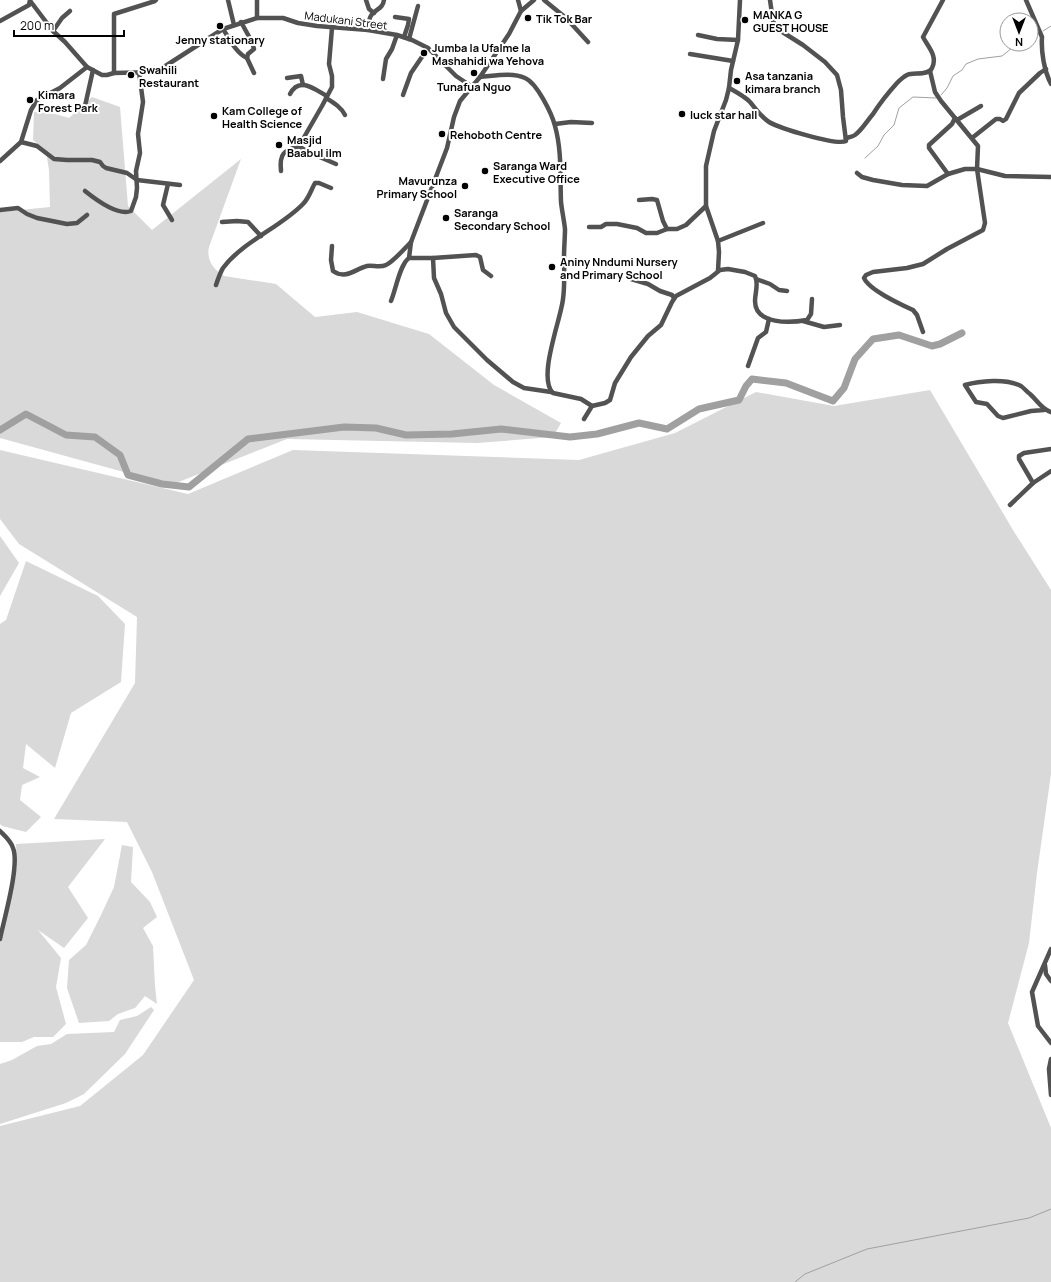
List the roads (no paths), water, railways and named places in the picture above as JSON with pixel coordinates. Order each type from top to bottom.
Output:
[{"type":"street","points":[[114,73],[114,14],[156,0]]},
{"type":"street","points":[[228,0],[234,25]]},
{"type":"street","points":[[257,0],[257,18]]},
{"type":"street","points":[[366,0],[369,9],[374,13]]},
{"type":"street","points":[[368,30],[370,19],[374,13],[382,7],[384,0]]},
{"type":"street","points":[[518,0],[521,11]]},
{"type":"street","points":[[409,258],[411,242],[447,148],[454,117],[460,101],[480,77],[509,34],[521,11],[534,0]]},
{"type":"street","points":[[544,0],[566,18],[588,42]]},
{"type":"street","points":[[718,271],[718,241],[706,206],[706,163],[714,131],[729,88],[732,61],[738,40],[740,0]]},
{"type":"street","points":[[770,0],[773,21],[776,28],[820,58],[830,66],[837,75],[841,90],[846,138]]},
{"type":"street","points":[[923,332],[917,315],[913,310],[872,288],[864,278],[866,275],[873,272],[907,268],[923,264],[946,249],[983,230],[985,223],[977,169],[978,146],[941,101],[936,92],[930,71],[933,62],[933,53],[923,37],[943,0]]},
{"type":"street","points":[[1026,0],[1042,37],[1046,68],[1051,84]]},
{"type":"street","points":[[0,21],[29,5],[30,1],[53,31],[87,67],[60,88],[37,100],[31,110],[21,142],[0,161]]},
{"type":"street","points":[[409,39],[418,6]]},
{"type":"street","points":[[53,31],[62,18],[70,11]]},
{"type":"street","points":[[395,16],[409,19],[404,37]]},
{"type":"street","name":"Madukani Street","points":[[87,67],[102,75],[114,73],[152,72],[159,70],[223,29],[257,18],[283,18],[298,23],[332,28],[368,30],[404,37],[428,48],[456,76],[471,86]]},
{"type":"street","points":[[241,22],[254,46],[254,49],[248,54],[247,58]]},
{"type":"street","points":[[281,171],[280,160],[283,153],[299,146],[332,87],[332,76],[329,64],[332,28]]},
{"type":"street","points":[[223,29],[234,45],[247,58],[254,73]]},
{"type":"street","points":[[384,79],[386,59],[392,49],[397,35]]},
{"type":"street","points":[[698,35],[717,39],[738,40]]},
{"type":"street","points":[[403,95],[411,73],[428,48]]},
{"type":"street","points":[[690,54],[732,61]]},
{"type":"street","points":[[972,138],[996,119],[1004,120],[1019,93],[1040,73],[1051,66]]},
{"type":"street","points":[[85,106],[93,70]]},
{"type":"street","points":[[729,88],[748,100],[765,119],[778,127],[832,141],[844,142],[846,141],[846,138],[854,136],[862,129],[902,77],[908,74],[930,71]]},
{"type":"street","points":[[85,191],[95,199],[121,212],[131,211],[136,197],[136,171],[140,153],[138,134],[143,102],[139,72]]},
{"type":"street","points":[[480,77],[509,75],[525,78],[538,91],[555,124],[559,147],[561,203],[565,231],[564,299],[552,340],[549,362],[549,385],[551,392]]},
{"type":"street","points":[[287,78],[301,76],[303,85]]},
{"type":"street","points":[[290,94],[293,88],[306,85],[327,97],[345,115]]},
{"type":"street","points":[[948,174],[929,148],[929,145],[956,119],[981,106]]},
{"type":"street","points":[[555,124],[571,122],[592,123]]},
{"type":"street","points":[[21,142],[37,146],[51,157],[58,160],[97,161],[104,167],[127,173],[137,180],[180,184]]},
{"type":"street","points":[[299,146],[308,152],[336,164]]},
{"type":"street","points":[[857,173],[862,177],[874,180],[902,185],[927,186],[948,174],[965,169],[977,169],[1005,176],[1051,177]]},
{"type":"street","points":[[216,285],[224,266],[250,243],[291,215],[304,204],[315,183],[331,188]]},
{"type":"street","points":[[168,184],[163,204],[172,220]]},
{"type":"street","points":[[639,200],[657,200],[662,221],[667,229]]},
{"type":"street","points":[[589,227],[601,227],[606,224],[617,224],[637,228],[648,234],[667,229],[676,229],[686,225],[706,206]]},
{"type":"street","points":[[0,210],[18,208],[37,218],[68,224],[77,223],[87,215]]},
{"type":"street","points":[[222,222],[248,222],[260,236]]},
{"type":"street","points":[[718,241],[763,224]]},
{"type":"street","points":[[332,246],[331,260],[333,270],[340,274],[347,274],[368,266],[385,265],[404,250],[411,242]]},
{"type":"street","points":[[391,301],[396,291],[402,267],[406,259],[409,258],[478,255],[483,270],[491,276]]},
{"type":"street","points":[[433,258],[434,278],[442,294],[446,313],[454,326],[487,360],[513,382],[524,388],[551,392],[562,396],[579,399],[592,406],[605,403],[610,400],[615,383],[630,357],[648,336],[661,325],[674,298],[710,278],[718,271],[724,269],[744,272],[778,289],[787,290]]},
{"type":"street","points":[[756,278],[756,308],[760,313],[769,319],[782,322],[807,320],[812,310],[812,299]]},
{"type":"street","points":[[631,280],[652,285],[660,291],[672,295],[674,298]]},
{"type":"street","points":[[748,366],[757,340],[760,335],[766,332],[769,319]]},
{"type":"street","points":[[801,320],[824,327],[840,325]]},
{"type":"street","points":[[1044,410],[1030,394],[1020,386],[1011,383],[982,381],[965,385],[976,402],[987,404],[998,416],[1003,418],[1031,411],[1044,410],[1051,412]]},
{"type":"street","points":[[584,419],[592,406]]},
{"type":"street","points":[[1033,483],[1019,456],[1024,453],[1051,450]]},
{"type":"street","points":[[1010,505],[1033,483],[1051,471]]},
{"type":"street","points":[[0,831],[13,846],[15,859],[13,877],[0,939]]},
{"type":"street","points":[[1051,949],[1032,992],[1038,1026],[1051,1043]]},
{"type":"street","points":[[1045,965],[1046,974],[1051,981]]},
{"type":"street","points":[[1051,1059],[1049,1069],[1051,1095]]},
{"type":"waterway","points":[[1043,31],[1051,26]]},
{"type":"waterway","points":[[941,95],[947,88],[953,76],[962,70],[966,64],[978,59],[1002,56],[1007,52]]},
{"type":"waterway","points":[[865,158],[878,146],[884,135],[894,125],[899,108],[913,97],[936,98]]},
{"type":"waterway","points":[[0,430],[26,414],[66,435],[95,437],[120,455],[128,475],[162,484],[189,487],[248,439],[344,427],[376,428],[406,435],[452,434],[501,429],[570,437],[597,434],[639,423],[667,429],[699,409],[739,400],[746,386],[752,379],[786,383],[833,401],[844,388],[855,359],[873,339],[899,335],[932,346],[940,344],[962,333]]},
{"type":"waterway","points":[[795,1282],[805,1274],[867,1249],[1029,1218],[1051,1209]]},
{"type":"place","name":"Tik Tok Bar","points":[[528,18]]},
{"type":"place","name":"MANKA G GUEST HOUSE","points":[[745,20]]},
{"type":"place","name":"Jenny stationary","points":[[220,26]]},
{"type":"place","name":"Jumba la Ufalme la Mashahidi wa Yehova","points":[[424,53]]},
{"type":"place","name":"Tunafua Nguo","points":[[474,73]]},
{"type":"place","name":"Swahili Restaurant","points":[[131,75]]},
{"type":"place","name":"Asa tanzania kimara branch","points":[[737,81]]},
{"type":"place","name":"Kimara Forest Park","points":[[30,100]]},
{"type":"place","name":"luck star hall","points":[[682,114]]},
{"type":"place","name":"Kam College of Health Science","points":[[214,116]]},
{"type":"place","name":"Rehoboth Centre","points":[[442,134]]},
{"type":"place","name":"Masjid Baabul ilm","points":[[279,145]]},
{"type":"place","name":"Saranga Ward Executive Office","points":[[485,171]]},
{"type":"place","name":"Mavurunza Primary School","points":[[465,186]]},
{"type":"place","name":"Saranga Secondary School","points":[[446,218]]},
{"type":"place","name":"Aniny Nndumi Nursery and Primary School","points":[[552,267]]}]
